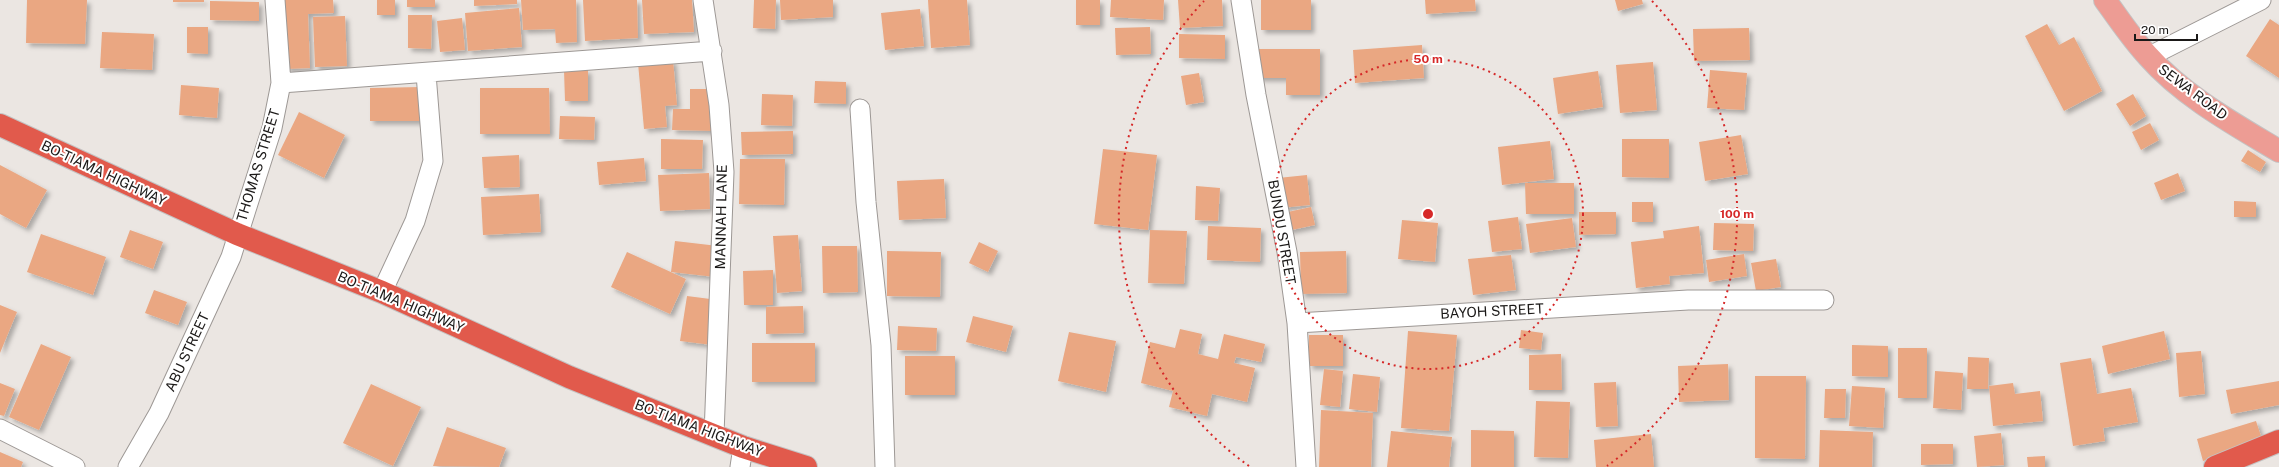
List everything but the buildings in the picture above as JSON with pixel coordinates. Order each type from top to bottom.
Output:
[{"type":"highway","name":"BO-TIAMA HIGHWAY","points":[[0,125],[237,234],[382,292],[568,377],[714,435],[742,457],[806,467]]},
{"type":"highway","points":[[2215,467],[2279,441]]},
{"type":"main road","name":"SEWA ROAD","points":[[2106,0],[2148,57],[2173,80],[2202,103],[2279,151]]},
{"type":"street","name":"THOMAS STREET","points":[[237,234],[272,128],[281,83],[275,0]]},
{"type":"street","name":"MANNAH LANE","points":[[703,0],[712,51],[719,105],[724,172],[714,435]]},
{"type":"street","name":"BUNDU STREET","points":[[1241,0],[1256,95],[1287,252],[1297,323],[1306,467]]},
{"type":"street","points":[[2148,57],[2261,0]]},
{"type":"street","points":[[281,83],[426,74],[712,51]]},
{"type":"street","points":[[382,292],[415,221],[433,161],[426,74]]},
{"type":"street","points":[[860,109],[866,202],[880,345],[885,467]]},
{"type":"street","name":"ABU STREET","points":[[128,467],[158,413],[192,342],[231,257],[237,234]]},
{"type":"street","name":"BAYOH STREET","points":[[1297,323],[1688,300],[1824,300]]},
{"type":"street","points":[[0,429],[75,467]]}]
